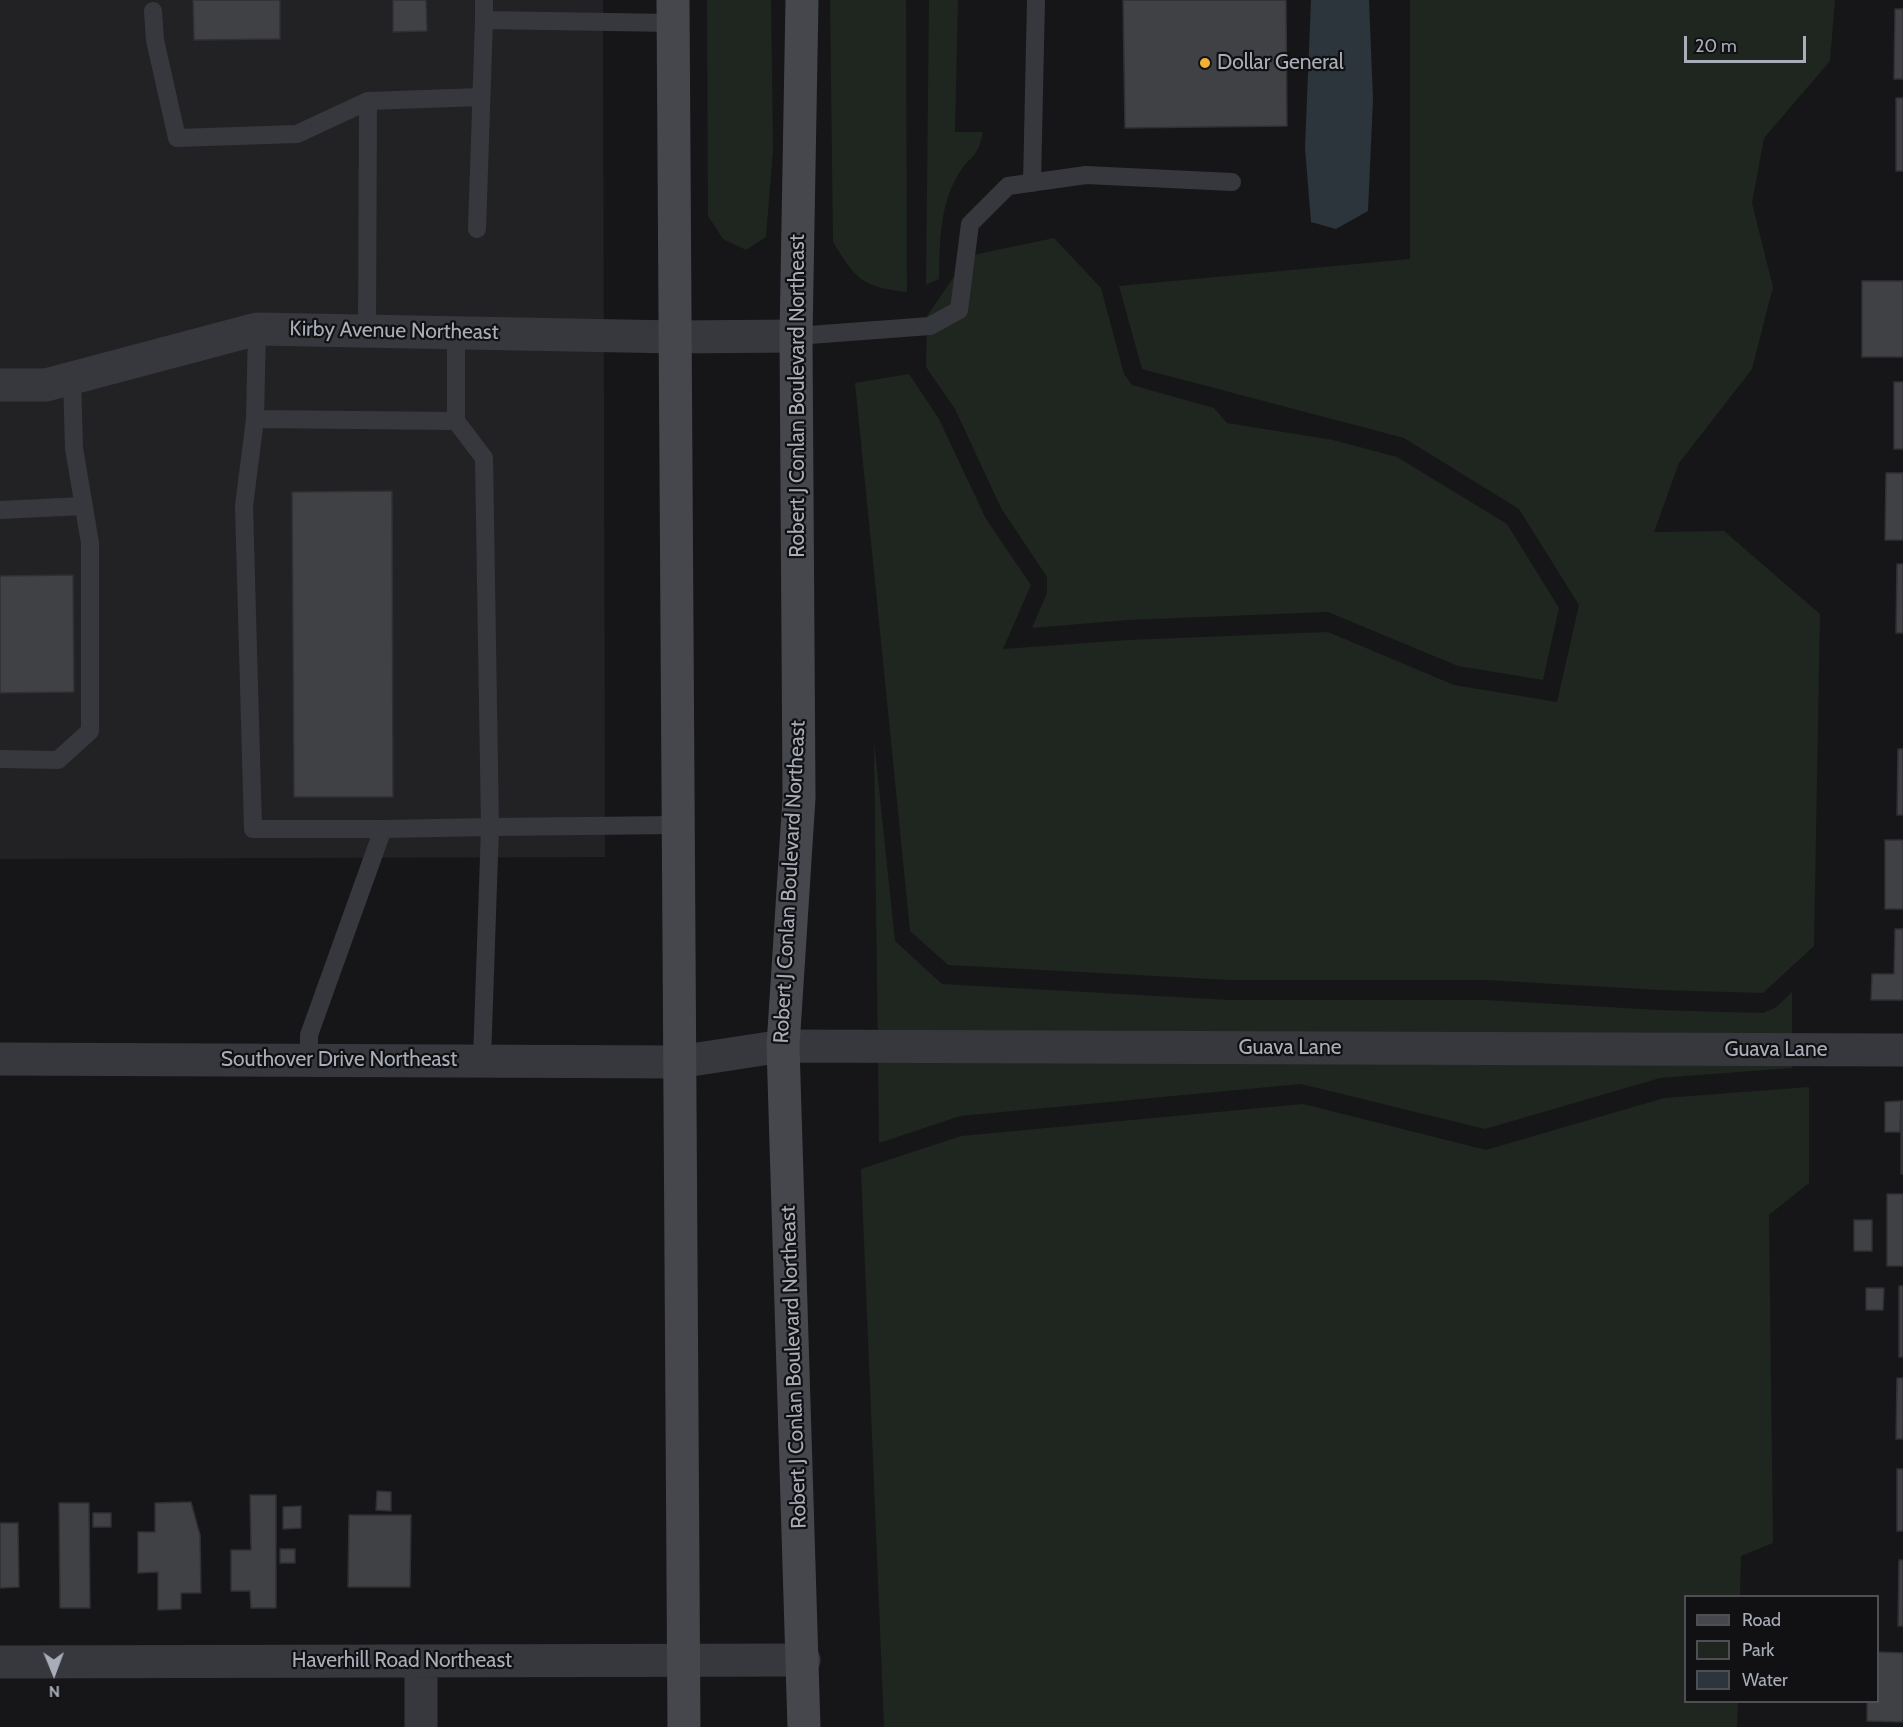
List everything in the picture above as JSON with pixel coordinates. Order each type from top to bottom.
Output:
[{"type":"main road","name":"Robert J Conlan Boulevard Northeast","points":[[802,0],[796,336],[799,798],[783,1046],[804,1660],[804,1727]]},
{"type":"main road","points":[[673,12],[684,1727]]},
{"type":"street","name":"Kirby Avenue Northeast","points":[[0,385],[46,385],[257,329],[796,336]]},
{"type":"street","name":"Guava Lane","points":[[678,1062],[783,1046],[1903,1050]]},
{"type":"street","name":"Southover Drive Northeast","points":[[0,1059],[678,1062]]},
{"type":"street","name":"Haverhill Road Northeast","points":[[0,1662],[804,1660]]},
{"type":"street","points":[[421,1662],[421,1727]]},
{"type":"lane","points":[[477,230],[484,0]]},
{"type":"lane","points":[[1032,183],[1036,0]]},
{"type":"lane","points":[[153,11],[155,40],[177,138],[297,134],[368,102],[481,97]]},
{"type":"lane","points":[[484,20],[673,12]]},
{"type":"lane","points":[[367,331],[368,102]]},
{"type":"lane","points":[[796,336],[930,326],[959,310],[970,224],[1008,186],[1086,175],[1232,182]]},
{"type":"lane","points":[[257,329],[255,419],[244,506],[252,829],[678,825]]},
{"type":"lane","points":[[456,332],[456,421],[484,458],[490,827],[482,1060]]},
{"type":"lane","points":[[0,759],[58,760],[90,731],[90,543],[74,448],[72,378]]},
{"type":"lane","points":[[255,419],[456,421]]},
{"type":"lane","points":[[0,510],[84,506]]},
{"type":"lane","points":[[309,1060],[309,1035],[383,829]]},
{"type":"shaded area","points":[[0,0],[603,0],[605,857],[0,859]]},
{"type":"green space","points":[[707,0],[771,0],[773,150],[766,237],[746,250],[723,239],[708,216]]},
{"type":"green space","points":[[830,0],[906,0],[907,292],[880,287],[862,279],[848,265],[833,242]]},
{"type":"green space","points":[[929,0],[958,0],[955,132],[983,132],[976,153],[962,168],[947,200],[942,225],[939,279],[926,285]]},
{"type":"green space","points":[[1410,0],[1835,0],[1830,61],[1764,138],[1752,203],[1773,287],[1752,369],[1679,463],[1654,532],[1724,531],[1820,614],[1814,946],[1763,993],[1659,990],[1486,980],[1231,980],[948,965],[910,931],[855,383],[909,374],[939,419],[986,519],[1031,585],[1003,649],[1128,640],[1328,632],[1454,685],[1557,702],[1579,605],[1519,509],[1404,438],[1142,369],[1119,286],[1410,259]]},
{"type":"green space","points":[[1054,238],[1101,288],[1124,374],[1132,385],[1214,408],[1227,423],[1333,440],[1397,457],[1507,524],[1559,608],[1543,680],[1458,666],[1328,612],[1128,620],[1032,628],[1047,593],[1047,577],[1001,508],[955,409],[926,367],[927,316],[968,256]]},
{"type":"green space","points":[[874,741],[895,941],[942,984],[1230,1000],[1486,1000],[1658,1010],[1763,1013],[1775,1008],[1792,992],[1792,1068],[1660,1078],[1485,1129],[1301,1084],[960,1116],[879,1143]]},
{"type":"green space","points":[[1809,1087],[1809,1183],[1769,1215],[1773,1543],[1741,1556],[1740,1595],[1684,1595],[1684,1703],[1738,1703],[1737,1727],[884,1727],[861,1169],[961,1136],[1303,1104],[1486,1150],[1664,1098]]},
{"type":"water","points":[[1311,0],[1369,0],[1373,99],[1368,211],[1336,229],[1311,222],[1305,148]]},
{"type":"building","points":[[193,0],[280,0],[280,39],[194,40]]},
{"type":"building","points":[[393,0],[426,0],[427,31],[393,32]]},
{"type":"building","name":"Dollar General","points":[[1123,0],[1286,0],[1287,126],[1125,128]]},
{"type":"building","points":[[1895,9],[1903,9],[1903,79],[1894,79]]},
{"type":"building","points":[[1896,98],[1903,98],[1903,171],[1896,171]]},
{"type":"building","points":[[1862,281],[1903,281],[1903,357],[1862,357]]},
{"type":"building","points":[[1894,382],[1903,382],[1903,449],[1894,449]]},
{"type":"building","points":[[1886,473],[1903,473],[1903,540],[1885,540]]},
{"type":"building","points":[[392,491],[393,797],[294,797],[292,492]]},
{"type":"building","points":[[1897,564],[1903,564],[1903,633],[1896,633]]},
{"type":"building","points":[[73,575],[74,692],[0,693],[0,576]]},
{"type":"building","points":[[1898,749],[1903,749],[1903,815],[1897,815]]},
{"type":"building","points":[[1885,840],[1903,840],[1903,909],[1885,909]]},
{"type":"building","points":[[1895,929],[1903,929],[1903,1000],[1871,1000],[1872,974],[1894,974]]},
{"type":"building","points":[[1901,1101],[1900,1132],[1885,1132],[1885,1102]]},
{"type":"building","points":[[1901,1101],[1903,1101],[1903,1174],[1901,1174]]},
{"type":"building","points":[[1887,1194],[1903,1194],[1903,1266],[1887,1266]]},
{"type":"building","points":[[1854,1220],[1872,1220],[1872,1251],[1854,1251]]},
{"type":"building","points":[[1899,1286],[1903,1286],[1903,1357],[1899,1357]]},
{"type":"building","points":[[1866,1288],[1884,1288],[1883,1310],[1866,1310]]},
{"type":"building","points":[[1897,1378],[1903,1378],[1903,1439],[1896,1439]]},
{"type":"building","points":[[1897,1469],[1903,1469],[1903,1531],[1897,1531]]},
{"type":"building","points":[[377,1491],[391,1492],[391,1511],[376,1510]]},
{"type":"building","points":[[250,1495],[276,1495],[276,1608],[251,1608],[250,1591],[231,1591],[231,1550],[251,1550]]},
{"type":"building","points":[[191,1502],[200,1535],[201,1593],[181,1593],[181,1609],[158,1610],[158,1572],[138,1573],[138,1532],[155,1532],[155,1503]]},
{"type":"building","points":[[59,1503],[89,1503],[90,1608],[60,1608]]},
{"type":"building","points":[[301,1506],[301,1528],[283,1529],[283,1507]]},
{"type":"building","points":[[93,1513],[111,1513],[111,1527],[93,1527]]},
{"type":"building","points":[[349,1515],[411,1515],[410,1587],[348,1587]]},
{"type":"building","points":[[0,1523],[18,1523],[19,1587],[0,1588]]},
{"type":"building","points":[[280,1549],[295,1549],[295,1563],[280,1563]]},
{"type":"building","points":[[1899,1560],[1903,1560],[1903,1626],[1898,1626]]},
{"type":"building","points":[[1879,1652],[1903,1653],[1903,1722],[1867,1721],[1867,1703],[1879,1703]]},
{"type":"place","name":"Dollar General","points":[[1205,63]]}]
